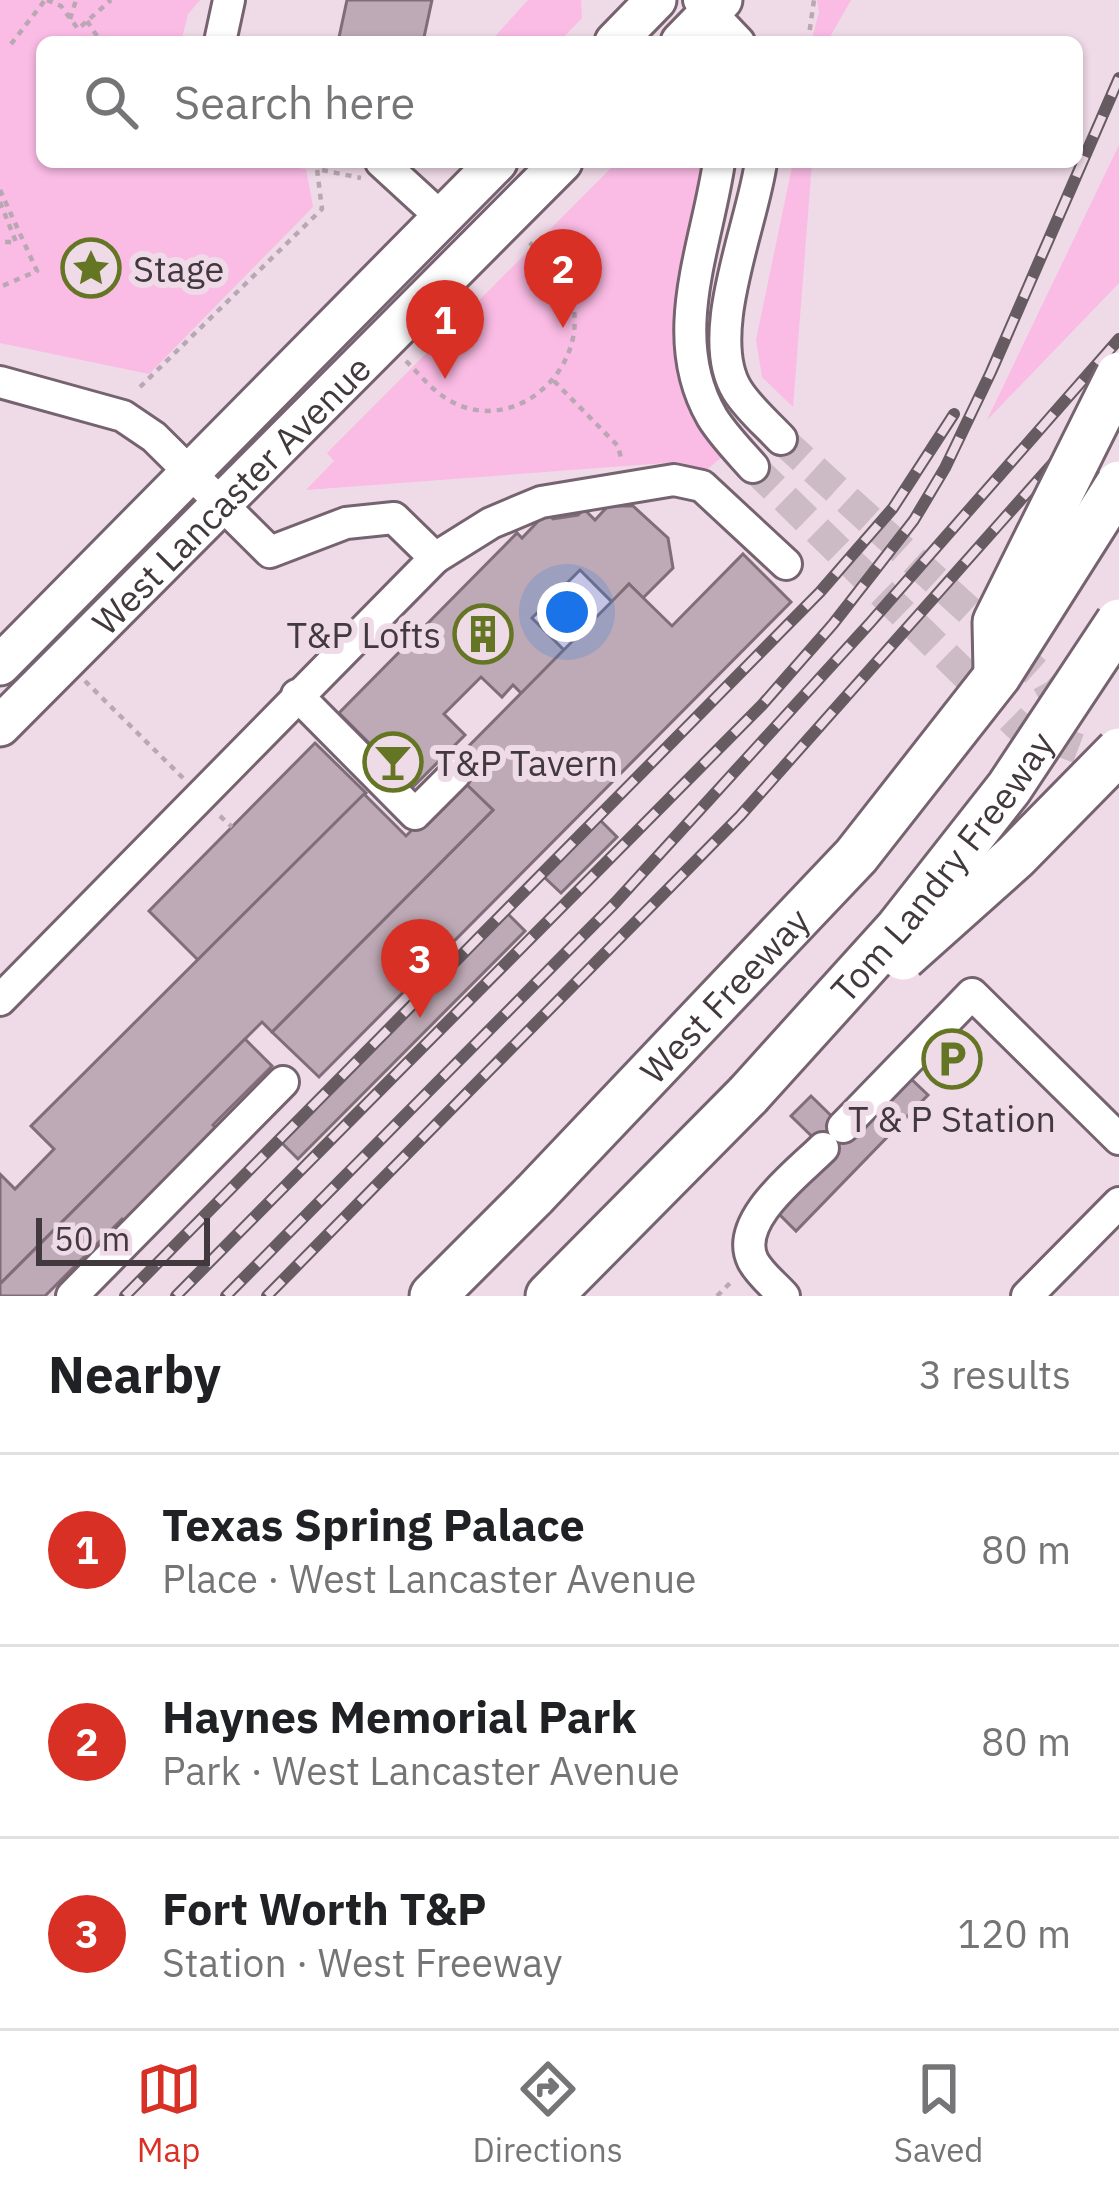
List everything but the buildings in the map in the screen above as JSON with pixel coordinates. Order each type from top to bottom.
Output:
[{"type":"highway","points":[[998,675],[996,622],[1119,376]]},
{"type":"highway","name":"Tom Landry Freeway","points":[[998,675],[1119,484]]},
{"type":"highway","name":"Tom Landry Freeway","points":[[748,1095],[899,928],[1009,788],[1119,622]]},
{"type":"highway","name":"West Freeway","points":[[433,1296],[856,856],[998,675]]},
{"type":"highway","points":[[549,1296],[748,1095],[1016,856],[1102,751]]},
{"type":"main road","points":[[621,36],[656,0]]},
{"type":"main road","points":[[686,36],[710,14]]},
{"type":"main road","name":"West Lancaster Avenue","points":[[0,664],[491,168]]},
{"type":"main road","name":"West Lancaster Avenue","points":[[0,726],[556,168]]},
{"type":"street","points":[[221,36],[229,0]]},
{"type":"street","points":[[710,14],[734,36]]},
{"type":"street","points":[[718,168],[693,289],[689,342],[694,374],[712,416],[753,467]]},
{"type":"street","points":[[760,168],[726,322],[726,356],[737,392],[781,439]]},
{"type":"street","points":[[372,171],[442,218]]},
{"type":"street","points":[[0,382],[123,416],[154,437],[270,552],[346,523],[394,518],[435,558]]},
{"type":"street","points":[[6,981],[200,795],[435,558],[490,523],[541,502],[674,480],[702,486],[786,564]]},
{"type":"street","points":[[298,695],[415,814],[455,774]]},
{"type":"street","points":[[1102,751],[1119,784]]},
{"type":"street","points":[[784,1296],[752,1260],[750,1230],[759,1214],[972,994],[1119,1139]]},
{"type":"street","points":[[72,1296],[283,1082]]},
{"type":"street","points":[[1027,1296],[1119,1203]]},
{"type":"path","points":[[11,44],[46,0],[61,7],[78,29],[111,0]]},
{"type":"path","points":[[70,19],[76,0]]},
{"type":"path","points":[[809,36],[814,0]]},
{"type":"path","points":[[87,21],[97,36]]},
{"type":"path","points":[[140,387],[322,209],[317,169],[372,171]]},
{"type":"path","points":[[0,190],[37,271],[0,287]]},
{"type":"path","points":[[0,202],[16,242],[0,242]]},
{"type":"path","points":[[405,360],[447,399],[479,410],[512,407],[554,381],[574,336],[573,303],[560,274],[526,239]]},
{"type":"path","points":[[554,381],[618,446],[621,458]]},
{"type":"path","points":[[85,681],[232,827]]},
{"type":"shaded area","points":[[0,0],[200,0],[188,14],[182,36],[36,36],[36,168],[300,168],[306,169],[313,207],[149,374],[0,343]]},
{"type":"shaded area","points":[[528,0],[581,0],[582,18],[565,36],[495,36]]},
{"type":"shaded area","points":[[817,0],[851,0],[830,36],[813,36]]},
{"type":"shaded area","points":[[1119,145],[1119,283],[987,420]]},
{"type":"shaded area","points":[[611,168],[705,168],[678,281],[675,341],[687,401],[722,457],[705,471],[678,462],[306,490],[334,461],[327,453]]},
{"type":"shaded area","points":[[792,168],[812,168],[793,407],[762,377],[756,340]]},
{"type":"tunnel","points":[[781,439],[1047,682],[1067,719]]},
{"type":"tunnel","points":[[753,467],[1018,726],[1085,751]]},
{"type":"railway","points":[[1083,161],[1119,78]]},
{"type":"railway","points":[[176,1296],[762,705],[833,624],[914,520],[945,468],[1080,168]]},
{"type":"railway","points":[[226,1296],[615,903],[1119,339]]},
{"type":"railway","points":[[267,1296],[740,816],[1119,389]]},
{"type":"railway","points":[[125,1296],[820,592],[893,508],[954,414]]},
{"type":"place","name":"Stage","points":[[91,268]]},
{"type":"place","name":"Haynes Memorial Park","points":[[563,328]]},
{"type":"place","name":"Texas Spring Palace","points":[[445,379]]},
{"type":"place","name":"T&P Lofts","points":[[483,634]]},
{"type":"place","name":"T&P Tavern","points":[[393,762]]},
{"type":"place","name":"Fort Worth T&P","points":[[420,1018]]},
{"type":"place","name":"T & P Station","points":[[952,1059]]}]
